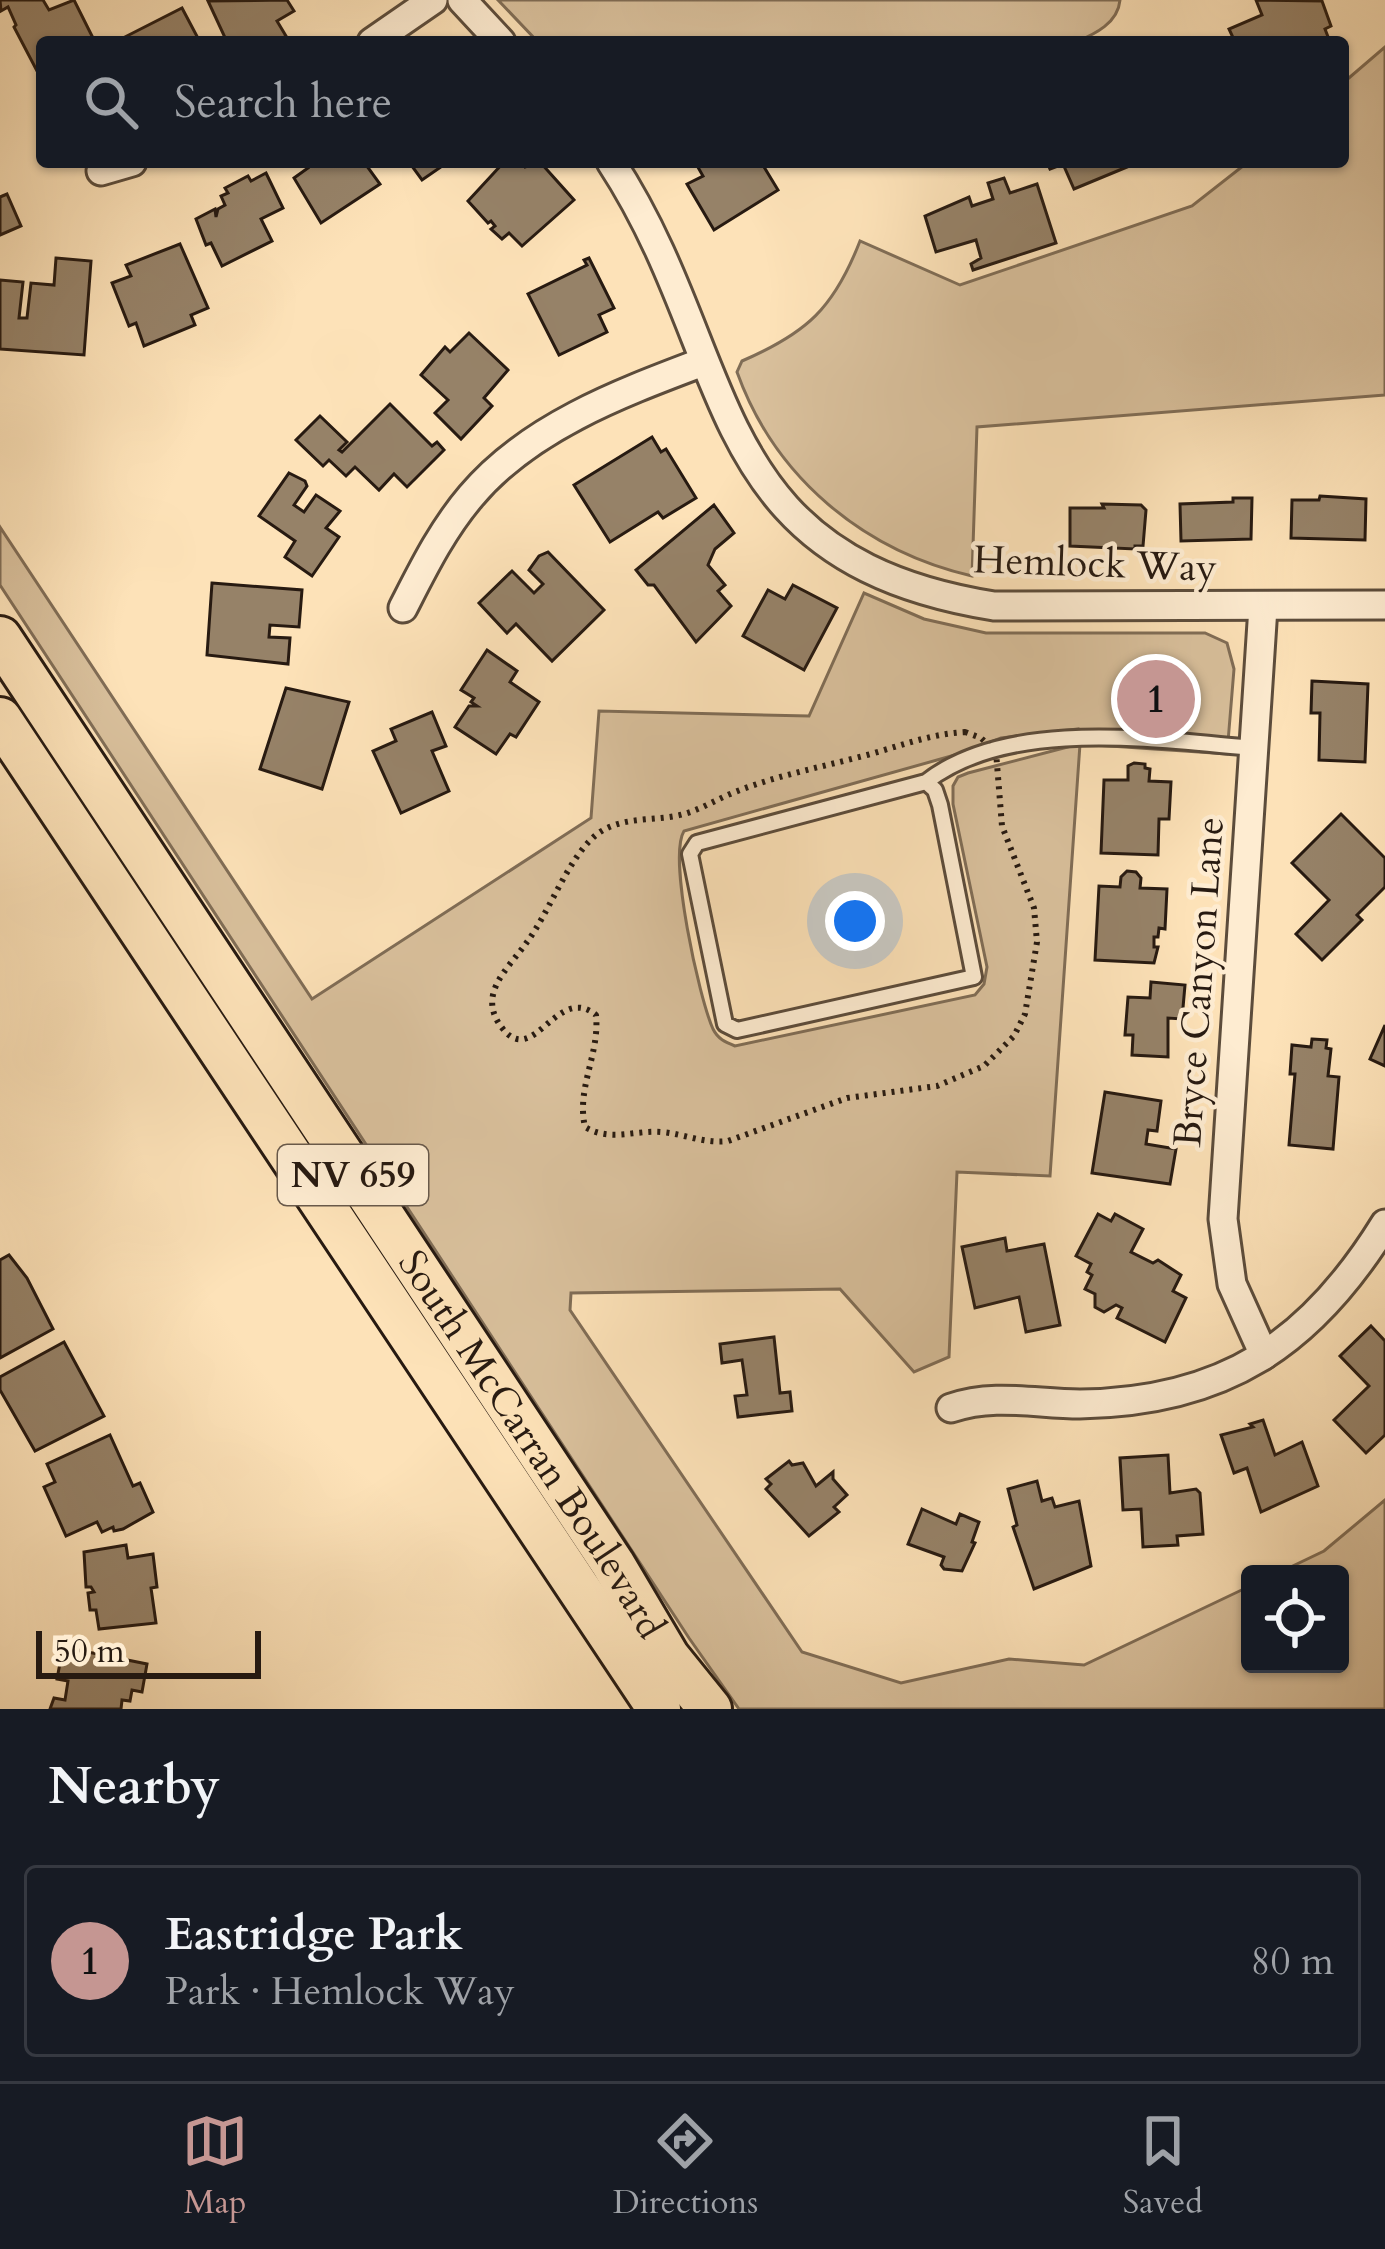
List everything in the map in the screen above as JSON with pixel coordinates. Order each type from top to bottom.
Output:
[{"type":"main road","name":"South McCarran Boulevard","points":[[0,638],[613,1564],[668,1657],[710,1709]]},
{"type":"main road","name":"South McCarran Boulevard","points":[[0,719],[659,1709]]},
{"type":"street","points":[[381,36],[434,0]]},
{"type":"street","points":[[462,0],[495,36]]},
{"type":"street","points":[[101,171],[111,168]]},
{"type":"street","name":"Hemlock Way","points":[[614,168],[648,226],[741,447],[766,484],[830,545],[909,586],[994,606],[1385,605]]},
{"type":"street","points":[[403,608],[452,520],[495,471],[565,422],[703,362]]},
{"type":"street","name":"Bryce Canyon Lane","points":[[1263,607],[1222,1219],[1232,1284],[1264,1355]]},
{"type":"street","points":[[951,1408],[988,1399],[1074,1404],[1158,1397],[1200,1385],[1264,1355],[1309,1324],[1334,1298],[1385,1224]]},
{"type":"lane","points":[[926,782],[940,805],[974,977],[737,1030],[725,1024],[690,854],[697,843],[926,782],[941,770],[1053,739],[1090,736],[1254,748]]},
{"type":"path","points":[[937,734],[981,738],[996,752],[1002,826],[1034,908],[1037,942],[1025,1014],[1014,1036],[984,1066],[937,1086],[847,1098],[728,1141],[712,1143],[662,1132],[612,1136],[585,1127],[581,1109],[596,1015],[586,1006],[574,1006],[526,1040],[514,1039],[502,1029],[494,1010],[494,985],[598,833],[619,823],[680,815],[805,768],[937,734]]},
{"type":"shaded area","points":[[498,0],[1120,0],[1110,21],[1088,36],[532,36]]},
{"type":"shaded area","points":[[1385,47],[1385,395],[977,427],[972,576],[895,548],[828,504],[800,477],[754,410],[737,372],[742,361],[784,340],[816,316],[840,284],[860,241],[960,285],[1192,206],[1240,168],[1349,168],[1349,78]]},
{"type":"shaded area","points":[[0,527],[312,999],[591,818],[599,711],[809,716],[864,593],[924,619],[986,633],[1205,633],[1227,643],[1234,669],[1227,754],[1080,744],[1050,1176],[957,1172],[949,1357],[914,1372],[840,1289],[571,1293],[570,1310],[802,1652],[901,1683],[1009,1659],[1084,1665],[1241,1590],[1241,1673],[1349,1673],[1349,1565],[1295,1565],[1324,1551],[1385,1500],[1385,1709],[739,1709],[0,585]],"holes":[[[1078,729],[1079,744],[968,773],[953,786],[953,804],[987,967],[984,984],[975,995],[735,1046],[717,1035],[700,989],[687,928],[680,869],[684,831],[1001,738]]]},
{"type":"building","points":[[0,0],[43,0],[49,10],[74,0],[92,36],[36,36],[36,69],[8,7],[1,11]]},
{"type":"building","points":[[287,0],[294,11],[277,21],[286,36],[224,36],[208,1]]},
{"type":"building","points":[[1256,0],[1322,1],[1331,26],[1325,29],[1328,36],[1232,36],[1229,29],[1262,15]]},
{"type":"building","points":[[182,8],[197,36],[127,36]]},
{"type":"building","points":[[308,168],[368,168],[380,184],[321,223],[294,178]]},
{"type":"building","points":[[413,168],[439,168],[422,180]]},
{"type":"building","points":[[498,168],[545,168],[574,200],[522,246],[509,233],[502,239],[491,229],[495,226],[491,221],[468,201]]},
{"type":"building","points":[[698,168],[765,168],[778,190],[714,230],[687,184],[703,176]]},
{"type":"building","points":[[1065,168],[1125,168],[1074,189]]},
{"type":"building","points":[[266,173],[283,208],[261,219],[272,241],[222,266],[211,243],[206,245],[196,219],[215,209],[216,217],[225,205],[221,196],[228,193],[225,188]]},
{"type":"building","points":[[1004,178],[1010,193],[1037,184],[1056,243],[973,270],[971,264],[981,258],[976,240],[936,252],[925,216],[969,197],[972,206],[993,199],[988,183]]},
{"type":"building","points":[[7,194],[21,226],[0,235],[0,197]]},
{"type":"building","points":[[180,244],[208,308],[191,315],[195,325],[144,346],[136,323],[129,326],[112,283],[131,276],[126,265]]},
{"type":"building","points":[[56,258],[91,261],[84,355],[0,349],[0,280],[23,282],[19,318],[27,318],[31,283],[54,285]]},
{"type":"building","points":[[589,258],[614,308],[599,315],[607,332],[559,355],[528,294],[587,265],[584,260]]},
{"type":"building","points":[[469,333],[508,370],[484,398],[492,406],[461,439],[435,413],[448,400],[421,375],[445,347],[450,352]]},
{"type":"building","points":[[390,404],[432,446],[437,442],[444,450],[407,487],[394,474],[379,490],[355,467],[346,476],[329,460],[323,466],[296,440],[320,416],[347,442],[342,452]]},
{"type":"building","points":[[652,437],[661,452],[666,449],[696,498],[663,518],[658,512],[610,542],[574,485]]},
{"type":"building","points":[[289,473],[307,486],[294,505],[304,512],[316,495],[340,511],[326,528],[339,537],[312,576],[285,557],[295,541],[259,516]]},
{"type":"building","points":[[1320,496],[1366,499],[1365,540],[1291,538],[1292,500],[1319,500]]},
{"type":"building","points":[[1233,498],[1252,498],[1251,539],[1181,541],[1180,504],[1233,502]]},
{"type":"building","points":[[1102,504],[1141,505],[1146,510],[1143,546],[1070,546],[1070,508],[1104,508]]},
{"type":"building","points":[[714,505],[734,533],[715,549],[708,565],[725,585],[718,591],[731,606],[696,642],[654,585],[648,585],[636,570]]},
{"type":"building","points":[[548,552],[604,610],[552,661],[516,624],[507,633],[479,603],[512,571],[534,593],[543,584],[529,570]]},
{"type":"building","points":[[212,583],[302,590],[299,627],[270,625],[269,637],[290,638],[288,664],[207,655]]},
{"type":"building","points":[[793,585],[837,608],[804,670],[743,636],[768,590],[785,599]]},
{"type":"building","points":[[487,650],[517,671],[510,682],[539,702],[516,737],[510,734],[496,754],[455,727],[469,706],[477,706],[461,690]]},
{"type":"building","points":[[1312,681],[1368,684],[1365,762],[1319,760],[1320,713],[1311,713]]},
{"type":"building","points":[[286,688],[349,702],[322,789],[260,769]]},
{"type":"building","points":[[432,712],[446,746],[432,751],[449,791],[401,813],[373,751],[396,741],[391,729]]},
{"type":"building","points":[[1134,763],[1150,769],[1149,781],[1171,782],[1169,819],[1159,819],[1158,855],[1101,853],[1104,780],[1128,780],[1128,766]]},
{"type":"building","points":[[1341,814],[1385,858],[1385,887],[1357,915],[1362,920],[1322,960],[1296,934],[1329,900],[1292,863]]},
{"type":"building","points":[[1127,871],[1141,878],[1140,888],[1167,889],[1165,929],[1159,928],[1154,937],[1154,947],[1158,947],[1154,963],[1095,960],[1099,886],[1120,887]]},
{"type":"building","points":[[1151,982],[1185,985],[1182,1019],[1168,1018],[1168,1057],[1132,1055],[1133,1035],[1125,1035],[1128,997],[1150,998]]},
{"type":"building","points":[[1385,1025],[1385,1066],[1370,1059]]},
{"type":"building","points":[[1312,1039],[1327,1040],[1326,1048],[1331,1049],[1328,1076],[1339,1077],[1333,1149],[1289,1145],[1295,1074],[1290,1074],[1292,1045],[1311,1047]]},
{"type":"building","points":[[1105,1092],[1161,1101],[1157,1131],[1148,1130],[1146,1144],[1176,1149],[1170,1184],[1092,1173]]},
{"type":"building","points":[[1098,1214],[1111,1221],[1115,1214],[1143,1229],[1131,1252],[1153,1263],[1158,1260],[1181,1275],[1173,1291],[1186,1298],[1165,1342],[1117,1318],[1122,1308],[1116,1305],[1104,1312],[1095,1307],[1095,1294],[1085,1289],[1091,1264],[1076,1256]]},
{"type":"building","points":[[1005,1238],[1007,1251],[1044,1244],[1060,1325],[1026,1332],[1019,1297],[975,1308],[962,1247]]},
{"type":"building","points":[[9,1255],[27,1278],[53,1329],[0,1358],[0,1260]]},
{"type":"building","points":[[1371,1326],[1385,1341],[1385,1435],[1366,1453],[1334,1420],[1369,1386],[1340,1356]]},
{"type":"building","points":[[774,1337],[780,1393],[790,1392],[792,1411],[738,1417],[735,1396],[747,1395],[742,1360],[722,1363],[720,1344]]},
{"type":"building","points":[[64,1342],[104,1416],[35,1451],[0,1390],[0,1377]]},
{"type":"building","points":[[1263,1420],[1275,1455],[1302,1442],[1318,1486],[1261,1512],[1247,1468],[1234,1473],[1221,1435]]},
{"type":"building","points":[[110,1435],[133,1486],[140,1483],[153,1512],[123,1529],[102,1532],[97,1522],[66,1536],[44,1487],[55,1482],[47,1464]]},
{"type":"building","points":[[1168,1455],[1170,1493],[1196,1489],[1200,1493],[1203,1534],[1177,1536],[1178,1545],[1143,1547],[1141,1509],[1123,1510],[1120,1458]]},
{"type":"building","points":[[789,1461],[803,1463],[816,1486],[833,1472],[833,1479],[847,1495],[834,1507],[839,1512],[809,1536],[766,1489],[771,1484],[766,1479]]},
{"type":"building","points":[[1037,1481],[1042,1501],[1052,1498],[1055,1507],[1079,1501],[1091,1566],[1034,1589],[1013,1527],[1017,1525],[1008,1489]]},
{"type":"building","points":[[922,1509],[956,1524],[960,1514],[979,1522],[962,1571],[944,1569],[944,1557],[908,1544]]},
{"type":"building","points":[[126,1545],[128,1558],[153,1554],[156,1623],[99,1629],[96,1610],[90,1610],[88,1593],[94,1592],[86,1587],[84,1552]]},
{"type":"building","points":[[63,1647],[147,1664],[142,1692],[132,1690],[130,1701],[122,1700],[121,1709],[50,1709],[54,1698],[65,1700],[68,1681],[57,1679]]},
{"type":"place","name":"Eastridge Park","points":[[1156,699]]}]
